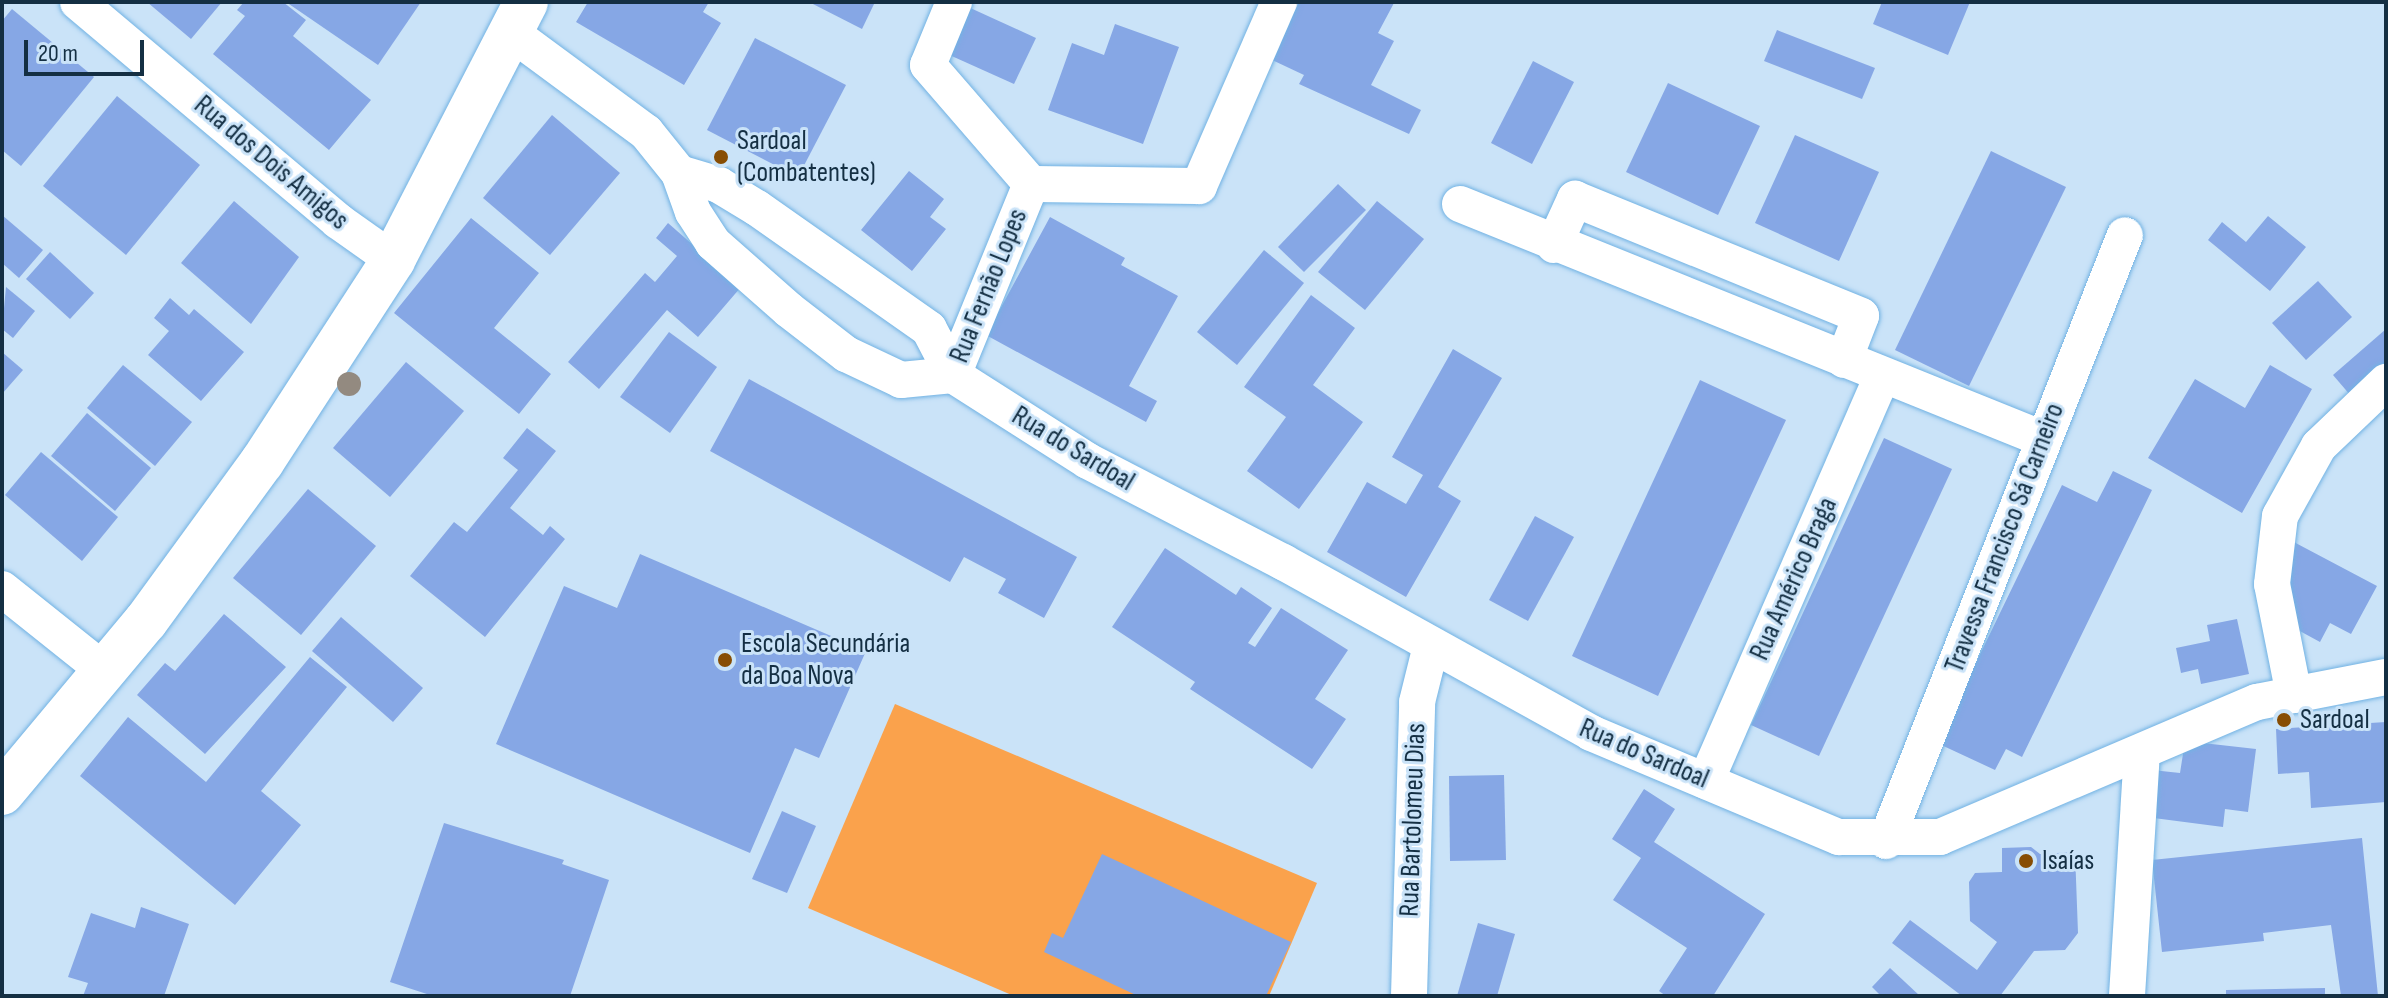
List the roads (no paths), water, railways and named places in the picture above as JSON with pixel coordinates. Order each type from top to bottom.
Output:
[{"type":"main road","points":[[2,793],[106,672],[262,462],[393,260],[520,18]]},
{"type":"street","name":"Rua dos Dois Amigos","points":[[78,2],[338,221],[393,260]]},
{"type":"street","points":[[954,2],[928,65],[1031,184]]},
{"type":"street","name":"Rua Fernão Lopes","points":[[953,375],[1031,184],[1199,186],[1279,2]]},
{"type":"street","points":[[520,18],[646,132],[679,173],[693,212],[713,243],[846,354],[901,380],[953,375]]},
{"type":"street","name":"Rua do Sardoal","points":[[679,173],[719,185],[757,208],[929,329],[953,375],[1088,461],[1591,733],[1839,837],[1886,841],[1940,837],[2257,702],[2386,677]]},
{"type":"street","points":[[1554,245],[1575,199],[1861,316],[1844,360]]},
{"type":"street","points":[[1460,204],[1554,245],[2043,439]]},
{"type":"street","name":"Travessa Francisco Sá Carneiro","points":[[1886,841],[2125,235]]},
{"type":"street","name":"Rua Américo Braga","points":[[1706,781],[1882,377]]},
{"type":"street","points":[[2294,695],[2272,584],[2280,516],[2319,446],[2386,382]]},
{"type":"street","points":[[2,589],[106,672]]},
{"type":"street","name":"Rua Bartolomeu Dias","points":[[1409,996],[1417,702],[1431,646]]},
{"type":"street","points":[[2127,996],[2142,752]]},
{"type":"place","name":"Sardoal (Combatentes)","points":[[721,157]]},
{"type":"place","name":"Escola Secundária da Boa Nova","points":[[725,660]]},
{"type":"place","name":"Sardoal","points":[[2284,720]]},
{"type":"place","name":"Isaías","points":[[2026,861]]}]
